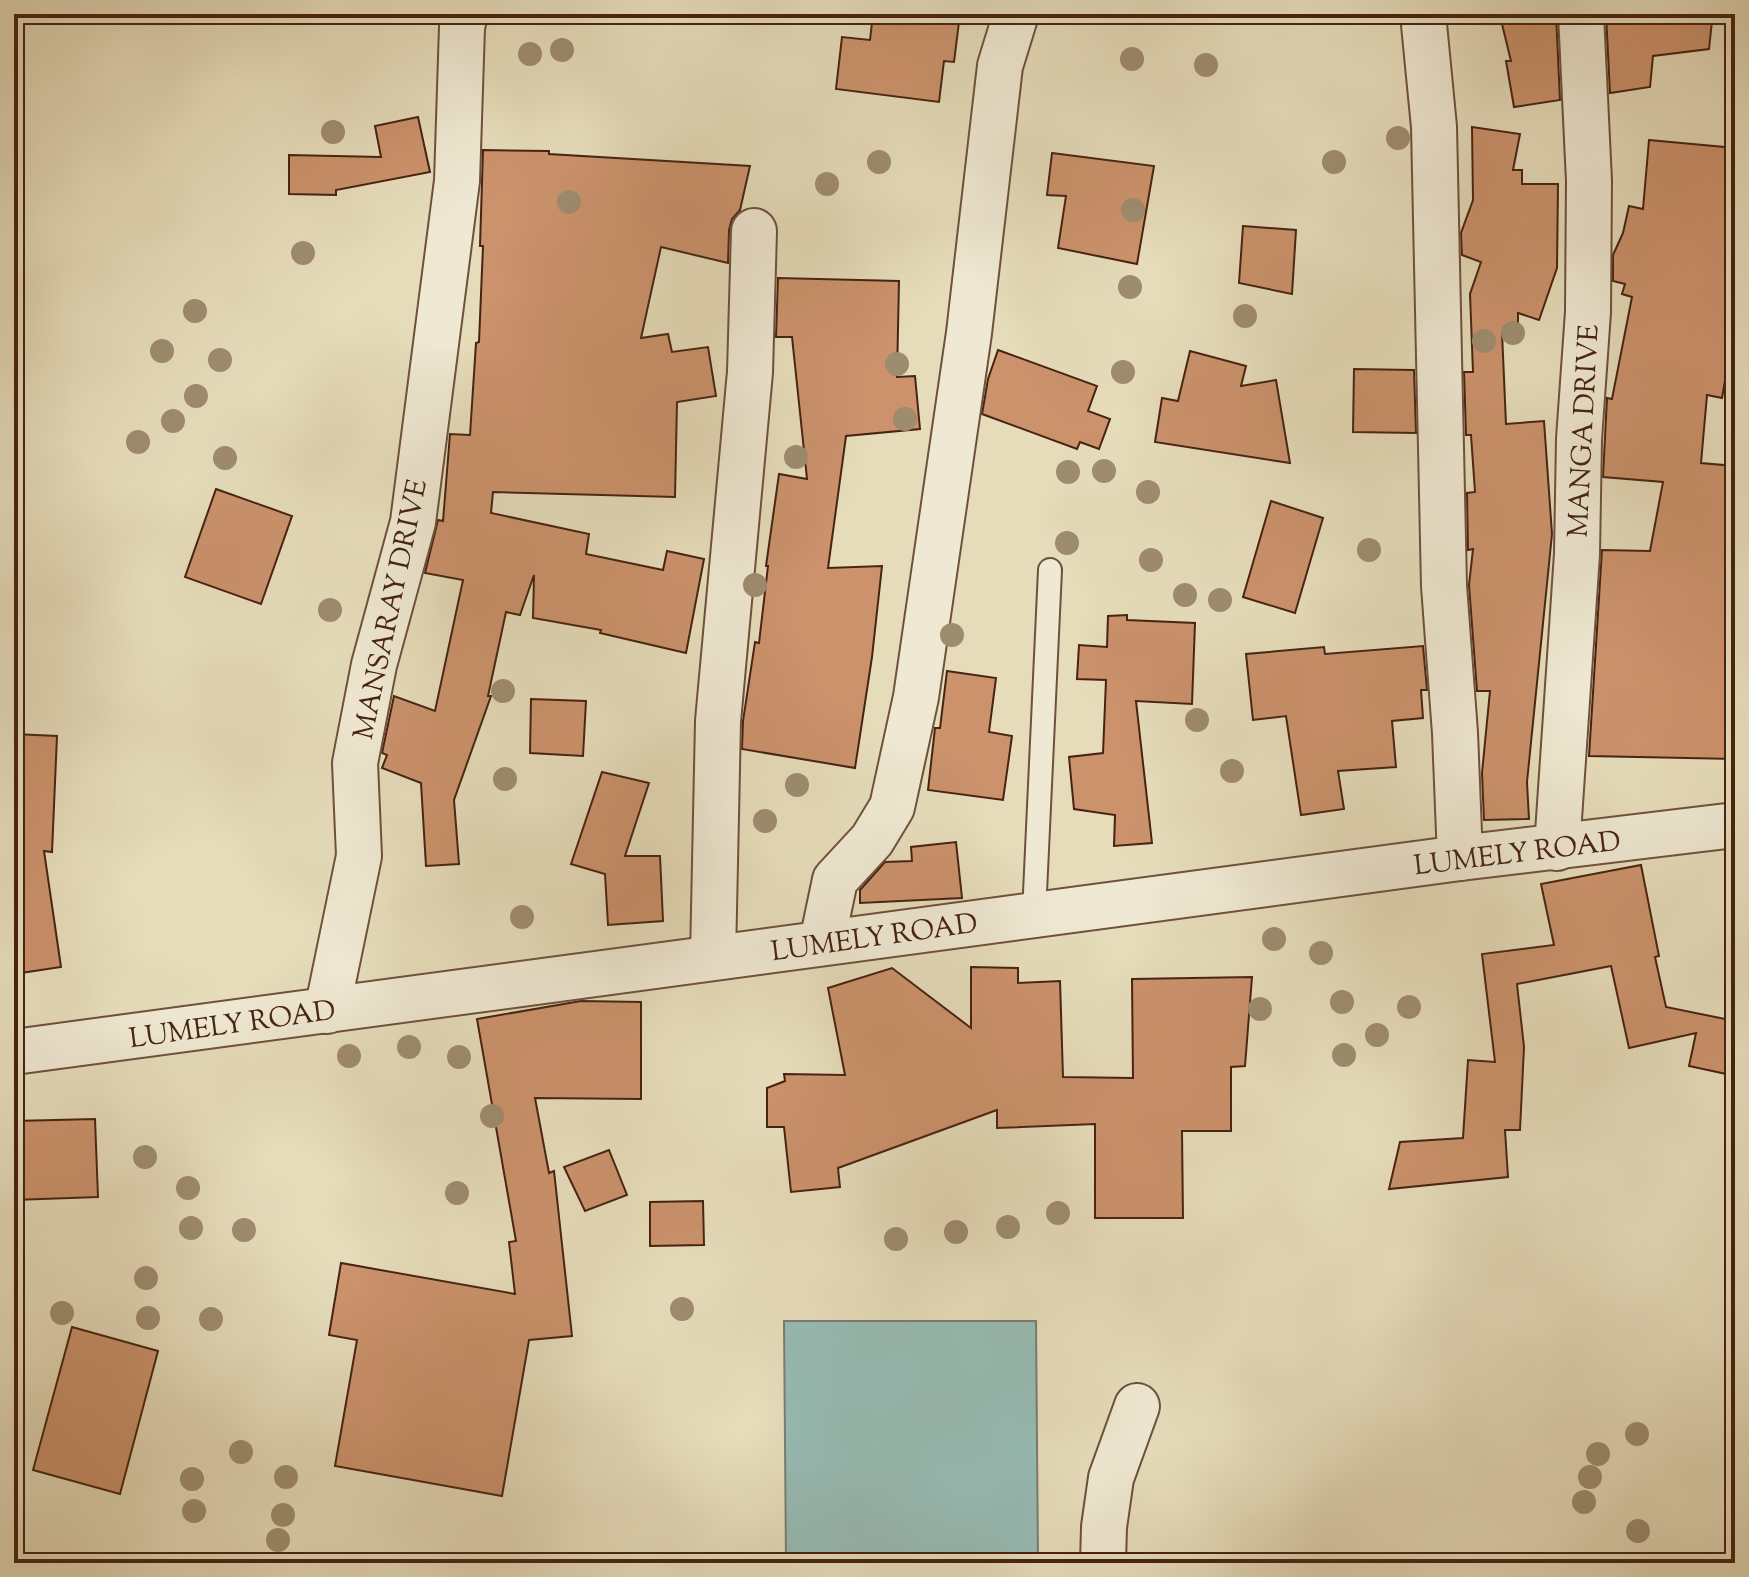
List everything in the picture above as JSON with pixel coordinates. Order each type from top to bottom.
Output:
[{"type":"street","name":"MANSARAY DRIVE","points":[[327,1011],[359,856],[355,763],[374,665],[413,522],[457,181],[465,14]]},
{"type":"street","points":[[822,942],[835,880],[872,840],[892,807],[916,697],[969,333],[1000,66],[1016,14]]},
{"type":"street","points":[[1423,14],[1434,127],[1443,571],[1460,858]]},
{"type":"street","name":"MANGA DRIVE","points":[[1557,848],[1577,554],[1579,439],[1588,312],[1589,181],[1581,14]]},
{"type":"street","points":[[713,957],[718,721],[750,372],[754,231]]},
{"type":"street","name":"LUMELY ROAD","points":[[14,1052],[1034,914],[1735,825]]},
{"type":"street","points":[[1103,1563],[1111,1478],[1137,1406]]},
{"type":"lane","points":[[1034,914],[1050,570]]},
{"type":"water","points":[[784,1321],[1036,1321],[1038,1563],[786,1563]]},
{"type":"building","points":[[873,14],[960,14],[954,62],[944,61],[939,102],[836,89],[842,37],[870,40]]},
{"type":"building","points":[[1556,14],[1560,100],[1514,107],[1506,61],[1511,61],[1502,24]]},
{"type":"building","points":[[1606,14],[1669,14],[1669,17],[1712,21],[1709,49],[1653,56],[1650,87],[1610,93]]},
{"type":"building","points":[[418,117],[430,172],[336,190],[336,195],[289,194],[289,155],[381,157],[375,126]]},
{"type":"building","points":[[1472,127],[1520,134],[1513,170],[1522,170],[1522,184],[1558,184],[1557,268],[1539,320],[1518,313],[1518,331],[1502,332],[1506,424],[1544,421],[1552,534],[1527,782],[1529,819],[1484,820],[1482,773],[1490,691],[1477,691],[1469,585],[1473,549],[1468,550],[1467,493],[1475,492],[1471,435],[1466,435],[1464,372],[1473,372],[1470,294],[1481,262],[1462,255],[1461,233],[1473,200]]},
{"type":"building","points":[[1649,140],[1735,148],[1735,359],[1729,358],[1722,398],[1707,395],[1701,463],[1735,466],[1735,759],[1589,756],[1602,550],[1650,551],[1663,482],[1603,477],[1607,398],[1612,399],[1632,297],[1622,294],[1625,284],[1613,281],[1613,255],[1623,233],[1629,206],[1643,209]]},
{"type":"building","points":[[483,150],[549,151],[549,154],[750,166],[740,210],[732,219],[729,230],[728,263],[661,247],[641,338],[668,334],[672,352],[708,347],[716,396],[677,402],[675,497],[493,492],[491,513],[589,534],[586,554],[663,570],[667,551],[704,559],[686,653],[600,633],[601,630],[533,618],[534,575],[520,615],[506,612],[488,696],[491,696],[454,800],[459,864],[426,866],[421,783],[382,768],[387,755],[382,753],[394,696],[435,711],[463,580],[425,573],[438,520],[443,521],[450,434],[470,435],[476,343],[479,342]]},
{"type":"building","points":[[1052,153],[1154,166],[1137,264],[1058,248],[1066,196],[1047,195]]},
{"type":"building","points":[[1243,226],[1296,230],[1292,294],[1239,283]]},
{"type":"building","points":[[778,278],[899,281],[897,377],[915,376],[920,429],[846,436],[828,568],[882,566],[855,768],[742,749],[743,721],[755,642],[759,643],[779,474],[807,479],[792,337],[776,337]]},
{"type":"building","points":[[998,350],[1097,386],[1088,411],[1110,419],[1099,449],[1080,442],[1077,449],[982,414],[988,379]]},
{"type":"building","points":[[1190,351],[1246,366],[1241,386],[1276,380],[1290,463],[1155,442],[1162,398],[1178,401]]},
{"type":"building","points":[[1354,369],[1414,370],[1416,433],[1353,432]]},
{"type":"building","points":[[216,489],[292,516],[261,604],[185,577]]},
{"type":"building","points":[[1271,501],[1323,518],[1295,613],[1243,597]]},
{"type":"building","points":[[1127,615],[1127,620],[1195,623],[1192,704],[1136,701],[1152,843],[1114,846],[1115,815],[1074,809],[1069,757],[1103,753],[1106,680],[1077,679],[1079,645],[1107,647],[1108,616]]},
{"type":"building","points":[[1423,646],[1427,690],[1421,690],[1423,718],[1392,721],[1396,767],[1338,771],[1344,809],[1301,815],[1286,716],[1253,720],[1246,654],[1324,647],[1325,654]]},
{"type":"building","points":[[947,671],[996,678],[989,732],[1012,736],[1003,800],[928,790],[935,728],[940,728]]},
{"type":"building","points":[[531,699],[586,701],[583,756],[530,753]]},
{"type":"building","points":[[14,734],[57,736],[52,852],[44,851],[61,967],[14,974]]},
{"type":"building","points":[[602,772],[649,783],[625,856],[660,856],[663,921],[608,925],[605,874],[571,864]]},
{"type":"building","points":[[956,842],[962,898],[860,903],[860,890],[885,862],[912,861],[911,847]]},
{"type":"building","points":[[1641,865],[1666,1007],[1735,1021],[1735,1054],[1731,1075],[1689,1066],[1696,1033],[1629,1048],[1611,966],[1517,984],[1524,1047],[1520,1130],[1505,1130],[1508,1177],[1389,1189],[1400,1142],[1463,1138],[1468,1060],[1495,1062],[1482,954],[1554,945],[1541,884]]},
{"type":"building","points":[[971,967],[1018,968],[1018,983],[1060,981],[1063,1077],[1133,1078],[1132,979],[1252,977],[1245,1066],[1231,1067],[1231,1131],[1182,1131],[1183,1218],[1095,1218],[1095,1124],[997,1128],[997,1110],[838,1168],[840,1187],[791,1192],[784,1127],[767,1127],[767,1088],[785,1081],[784,1074],[845,1075],[828,988],[892,968],[971,1028]]},
{"type":"building","points":[[581,1001],[641,1002],[641,1099],[535,1098],[549,1173],[554,1171],[572,1336],[529,1340],[502,1496],[335,1466],[357,1340],[329,1335],[341,1263],[515,1294],[509,1242],[516,1241],[477,1019]]},
{"type":"building","points":[[95,1119],[98,1197],[14,1200],[14,1121]]},
{"type":"building","points":[[609,1150],[627,1195],[585,1211],[564,1167]]},
{"type":"building","points":[[703,1201],[704,1245],[650,1246],[650,1202]]},
{"type":"building","points":[[72,1327],[158,1351],[120,1494],[33,1470]]}]
